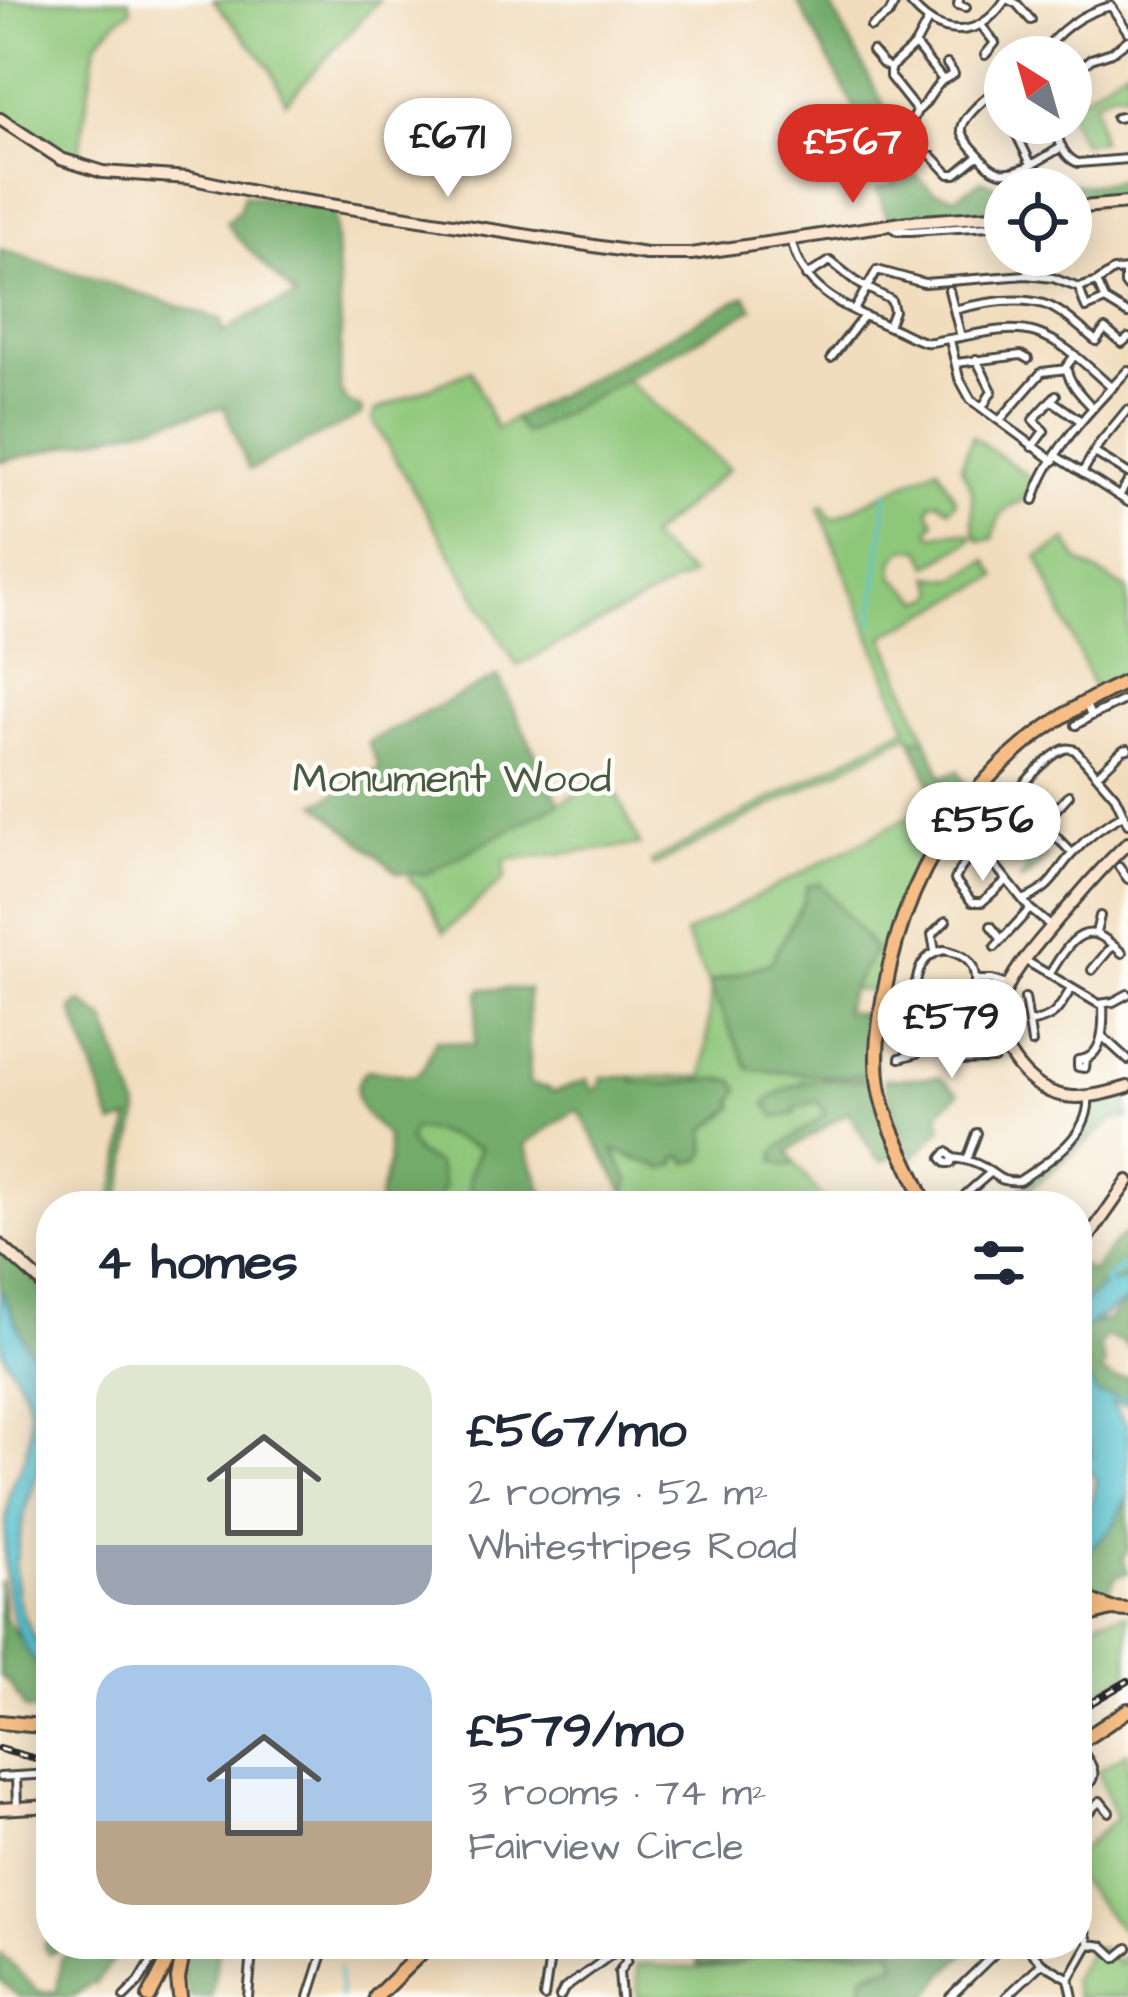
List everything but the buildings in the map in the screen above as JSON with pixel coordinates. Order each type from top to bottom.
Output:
[{"type":"main road","points":[[920,1191],[887,1118],[878,1077],[880,1017],[903,916],[930,856],[996,770],[1030,739],[1084,702],[1128,681]]},
{"type":"main road","points":[[1092,1608],[1128,1610]]},
{"type":"main road","points":[[1092,1734],[1128,1710]]},
{"type":"main road","points":[[0,1719],[36,1722]]},
{"type":"main road","points":[[151,1995],[172,1959]]},
{"type":"main road","points":[[179,1997],[180,1959]]},
{"type":"main road","points":[[366,1997],[405,1959]]},
{"type":"main road","points":[[376,1997],[415,1959]]},
{"type":"main road","points":[[151,1995],[166,1990],[179,1997]]},
{"type":"street","points":[[871,27],[889,14],[896,0]]},
{"type":"street","points":[[923,0],[911,4],[941,27],[968,30],[981,25],[1007,0],[1030,20]]},
{"type":"street","points":[[959,0],[958,5],[966,7]]},
{"type":"street","points":[[1021,8],[1028,2]]},
{"type":"street","points":[[1058,36],[1081,15],[1111,3],[1128,36],[1112,52],[1092,59]]},
{"type":"street","points":[[916,111],[890,77],[890,68],[915,45],[928,21]]},
{"type":"street","points":[[981,25],[990,36]]},
{"type":"street","points":[[915,45],[943,80]]},
{"type":"street","points":[[872,51],[890,68]]},
{"type":"street","points":[[912,122],[933,88],[954,74],[947,64]]},
{"type":"street","points":[[984,101],[962,124],[964,136],[999,172],[1031,164],[1062,147]]},
{"type":"street","points":[[1116,118],[1128,116]]},
{"type":"street","points":[[0,119],[61,159],[103,172],[189,178],[272,196],[646,254],[679,255],[891,224],[984,217]]},
{"type":"street","points":[[1022,144],[1031,164]]},
{"type":"street","points":[[1061,144],[1066,156],[1078,163],[1128,158]]},
{"type":"street","points":[[932,156],[949,174],[956,174],[979,155]]},
{"type":"street","points":[[1092,206],[1128,203]]},
{"type":"street","points":[[891,224],[897,231],[984,226]]},
{"type":"street","points":[[791,238],[806,276],[818,289],[863,316],[926,342],[1022,330],[1050,339],[1112,388]]},
{"type":"street","points":[[806,276],[830,261],[893,302],[889,326]]},
{"type":"street","points":[[854,310],[878,270],[924,283],[1026,275],[1054,278],[1079,288],[1107,273],[1126,270],[1128,288]]},
{"type":"street","points":[[1097,282],[1105,300],[1128,314]]},
{"type":"street","points":[[1079,288],[1086,308],[1105,300]]},
{"type":"street","points":[[950,290],[961,337]]},
{"type":"street","points":[[954,310],[982,304],[1042,304],[1066,316],[1096,341],[1105,329],[1122,343],[1128,338]]},
{"type":"street","points":[[837,356],[863,316]]},
{"type":"street","points":[[950,340],[971,400],[1032,447],[1128,502]]},
{"type":"street","points":[[955,364],[1021,355],[1028,359]]},
{"type":"street","points":[[1000,420],[1040,374],[1066,369],[1075,356]]},
{"type":"street","points":[[976,359],[992,391],[982,408]]},
{"type":"street","points":[[1066,369],[1072,384],[1093,408]]},
{"type":"street","points":[[1034,500],[1040,482],[1081,421],[1128,371]]},
{"type":"street","points":[[1032,447],[1047,428],[1033,421],[1053,398],[1081,421]]},
{"type":"street","points":[[1082,473],[1128,408]]},
{"type":"street","points":[[1095,453],[1128,473]]},
{"type":"street","points":[[1119,496],[1128,482]]},
{"type":"street","points":[[1076,725],[1128,698]]},
{"type":"street","points":[[1084,702],[1091,716]]},
{"type":"street","points":[[1052,927],[1030,909],[982,849],[982,837],[1036,770],[1066,748],[1075,749],[1124,802],[1128,824]]},
{"type":"street","points":[[1097,775],[1124,748]]},
{"type":"street","points":[[1043,824],[1069,795]]},
{"type":"street","points":[[1033,813],[1072,854]]},
{"type":"street","points":[[1023,900],[1049,885],[1072,854],[1105,824],[1123,815]]},
{"type":"street","points":[[1128,843],[1023,959],[1007,985],[1001,1011],[1001,1027],[1015,1062],[1047,1090],[1088,1098],[1128,1087]]},
{"type":"street","points":[[982,849],[970,856],[955,880],[969,899],[982,902],[1007,880]]},
{"type":"street","points":[[1119,867],[1128,879]]},
{"type":"street","points":[[991,926],[999,944],[1030,909]]},
{"type":"street","points":[[934,915],[943,922],[932,934],[935,951]]},
{"type":"street","points":[[1096,933],[1100,916]]},
{"type":"street","points":[[1048,975],[1082,934],[1096,933],[1122,953]]},
{"type":"street","points":[[1092,970],[1112,946]]},
{"type":"street","points":[[935,951],[962,956],[977,980],[969,1024],[948,1045],[926,1041],[913,1028],[911,1018],[920,966],[935,951]]},
{"type":"street","points":[[1023,959],[1103,1004],[1128,994]]},
{"type":"street","points":[[977,980],[1007,985]]},
{"type":"street","points":[[915,988],[926,990],[934,1000]]},
{"type":"street","points":[[1029,1023],[1054,1016],[1071,989]]},
{"type":"street","points":[[1025,998],[1034,1038]]},
{"type":"street","points":[[1086,1060],[1103,1037],[1103,1004]]},
{"type":"street","points":[[1103,1037],[1128,1060]]},
{"type":"street","points":[[900,1058],[917,1053],[926,1041]]},
{"type":"street","points":[[948,1045],[952,1058],[992,1062]]},
{"type":"street","points":[[953,1158],[1015,1182],[1075,1137],[1089,1112],[1088,1098]]},
{"type":"street","points":[[964,1138],[975,1137],[967,1160]]},
{"type":"street","points":[[969,1191],[990,1173]]},
{"type":"street","points":[[1092,1233],[1128,1181]]},
{"type":"street","points":[[0,1245],[36,1278]]},
{"type":"street","points":[[0,1777],[36,1775]]},
{"type":"street","points":[[16,1776],[17,1808]]},
{"type":"street","points":[[1092,1809],[1102,1799],[1109,1812]]},
{"type":"street","points":[[0,1809],[36,1807]]},
{"type":"street","points":[[1092,1944],[1103,1946],[1116,1958],[1128,1948]]},
{"type":"street","points":[[124,1997],[152,1959]]},
{"type":"street","points":[[248,1997],[252,1959]]},
{"type":"street","points":[[309,1997],[321,1959]]},
{"type":"street","points":[[544,1997],[550,1959]]},
{"type":"street","points":[[560,1997],[603,1959]]},
{"type":"street","points":[[621,1997],[620,1972],[626,1959]]},
{"type":"street","points":[[950,1997],[989,1959]]},
{"type":"street","points":[[1038,1959],[1069,1979]]},
{"type":"street","points":[[1073,1997],[1069,1979],[1080,1959]]},
{"type":"street","points":[[1008,1997],[1042,1963]]},
{"type":"green space","points":[[0,0],[129,0],[131,11],[96,43],[78,161],[0,114]]},
{"type":"green space","points":[[213,0],[379,0],[286,102],[270,67]]},
{"type":"green space","points":[[797,0],[828,0],[917,177],[933,191],[956,197],[984,181],[984,213],[889,221],[876,189],[895,184]]},
{"type":"green space","points":[[1128,65],[1128,93],[1113,91],[1095,101],[1101,141],[1092,142],[1092,91]]},
{"type":"green space","points":[[1128,179],[1128,201],[1092,204],[1092,184]]},
{"type":"green space","points":[[244,195],[334,210],[340,389],[346,401],[362,409],[361,415],[249,470],[224,407],[0,462],[0,249],[222,320],[223,333],[249,316],[296,297],[226,222],[239,211]]},
{"type":"green space","points":[[745,296],[753,309],[525,434],[514,418]]},
{"type":"green space","points":[[471,370],[496,429],[514,418],[525,434],[625,379],[729,469],[648,538],[691,575],[517,666],[372,419],[375,411]]},
{"type":"green space","points":[[972,436],[1038,483],[1002,515],[993,539],[980,541],[975,534],[972,490],[961,467]]},
{"type":"green space","points":[[938,467],[956,501],[949,509],[938,501],[931,503],[929,511],[935,522],[930,533],[963,532],[972,535],[971,540],[929,566],[922,550],[904,551],[894,564],[895,578],[922,601],[937,591],[930,576],[954,579],[987,560],[997,577],[884,636],[926,738],[912,740],[909,734],[653,867],[651,862],[907,727],[819,507],[824,505],[832,519]]},
{"type":"green space","points":[[1067,540],[1078,561],[1128,590],[1128,677],[1095,691],[1038,557]]},
{"type":"green space","name":"Monument Wood","points":[[498,676],[559,803],[427,874],[398,873],[317,804],[380,768],[368,742]]},
{"type":"green space","points":[[926,738],[942,777],[958,770],[966,785],[943,798],[935,796],[912,740]]},
{"type":"green space","points":[[609,777],[640,845],[505,860],[505,878],[444,932],[422,890],[410,881],[410,873],[427,873]]},
{"type":"green space","points":[[966,785],[970,790],[935,834],[909,884],[879,992],[851,989],[875,950],[807,887],[770,963],[708,983],[685,934],[931,805],[935,796],[943,798]]},
{"type":"green space","points":[[1017,824],[1046,857],[1018,882],[1028,868],[1001,841]]},
{"type":"green space","points":[[820,883],[875,950],[851,989],[844,1011],[877,1016],[874,1075],[749,1069],[708,984],[770,963],[804,901],[807,886]]},
{"type":"green space","points":[[482,989],[528,989],[529,1084],[554,1092],[588,1079],[592,1090],[599,1088],[602,1077],[668,1084],[719,1079],[734,1081],[740,1089],[734,1107],[706,1130],[703,1159],[688,1163],[684,1156],[677,1157],[677,1164],[664,1169],[613,1149],[629,1181],[626,1191],[579,1111],[574,1111],[525,1144],[542,1191],[470,1191],[480,1148],[434,1131],[413,1129],[408,1141],[416,1153],[438,1165],[444,1188],[381,1191],[389,1161],[387,1136],[360,1106],[356,1089],[360,1080],[367,1070],[415,1076],[436,1040],[474,1045]]},
{"type":"green space","points":[[711,989],[749,1069],[874,1075],[874,1080],[802,1081],[796,1108],[817,1101],[827,1114],[785,1143],[785,1166],[796,1165],[817,1191],[626,1191],[629,1180],[611,1147],[637,1160],[706,1151],[706,1130],[734,1108],[734,1081],[668,1084],[633,1082],[632,1077],[704,1077]]},
{"type":"green space","points":[[81,1002],[105,1020],[139,1112],[121,1191],[114,1191],[130,1119],[113,1125],[72,1009]]},
{"type":"green space","points":[[939,1077],[959,1093],[939,1112],[942,1128],[913,1158],[895,1120],[884,1079]]},
{"type":"green space","points":[[874,1080],[897,1154],[883,1161],[876,1158],[848,1112],[788,1151],[796,1165],[774,1161],[776,1150],[827,1113],[817,1101],[776,1118],[765,1103],[804,1083]]},
{"type":"green space","points":[[1128,1092],[1128,1119],[1113,1120],[1028,1191],[1017,1191],[1083,1136],[1095,1101]]},
{"type":"green space","points":[[413,1129],[434,1131],[480,1148],[469,1178],[470,1191],[442,1191],[408,1141]]},
{"type":"green space","points":[[1128,1233],[1128,1280],[1106,1284],[1092,1296],[1092,1272]]},
{"type":"green space","points":[[0,1248],[36,1281],[36,1356],[26,1344],[0,1288]]},
{"type":"green space","points":[[1128,1300],[1128,1350],[1126,1344],[1106,1337],[1099,1347],[1105,1365],[1101,1372],[1115,1379],[1128,1378],[1128,1399],[1092,1391],[1092,1324],[1109,1320]]},
{"type":"green space","points":[[1128,1495],[1128,1550],[1123,1558],[1128,1573],[1116,1576],[1104,1601],[1092,1597],[1092,1546],[1112,1528]]},
{"type":"green space","points":[[0,1580],[5,1619],[36,1659],[36,1711],[25,1709],[0,1676]]},
{"type":"green space","points":[[1128,1614],[1128,1673],[1092,1694],[1092,1625]]},
{"type":"green space","points":[[1128,1752],[1128,1937],[1092,1896],[1092,1840],[1116,1819],[1098,1771]]},
{"type":"green space","points":[[1092,1947],[1101,1948],[1119,1965],[1128,1951],[1128,1997],[1076,1997],[1072,1979],[1084,1959],[1092,1959]]},
{"type":"green space","points":[[0,1953],[39,1992],[57,1991],[61,1959],[114,1959],[95,1984],[73,1997],[19,1997],[0,1980]]},
{"type":"green space","points":[[186,1959],[217,1959],[211,1997],[190,1997],[183,1976]]},
{"type":"green space","points":[[748,1959],[895,1959],[896,1965],[863,1976],[863,1990],[853,1997],[638,1997],[636,1966],[734,1965]]},
{"type":"green space","points":[[748,1959],[734,1965],[698,1967],[697,1960]]},
{"type":"green space","points":[[895,1959],[960,1959],[928,1997],[853,1997],[863,1990],[863,1975],[896,1965]]},
{"type":"water","points":[[1128,1280],[1128,1300],[1092,1323],[1092,1296],[1106,1284]]},
{"type":"water","points":[[0,1288],[36,1356],[36,1478],[15,1567],[18,1598],[36,1641],[36,1663],[13,1617],[5,1567],[11,1488],[26,1451],[30,1417],[24,1389],[3,1352]]},
{"type":"water","points":[[1092,1386],[1097,1394],[1128,1399],[1128,1405],[1111,1403],[1128,1426],[1128,1495],[1112,1528],[1092,1546],[1096,1480]]},
{"type":"waterway","points":[[872,625],[887,489]]},
{"type":"waterway","points":[[1106,1284],[1128,1263]]},
{"type":"waterway","points":[[339,1969],[340,1997]]},
{"type":"railway","points":[[1092,1702],[1128,1681]]},
{"type":"railway","points":[[0,1749],[36,1759]]}]
